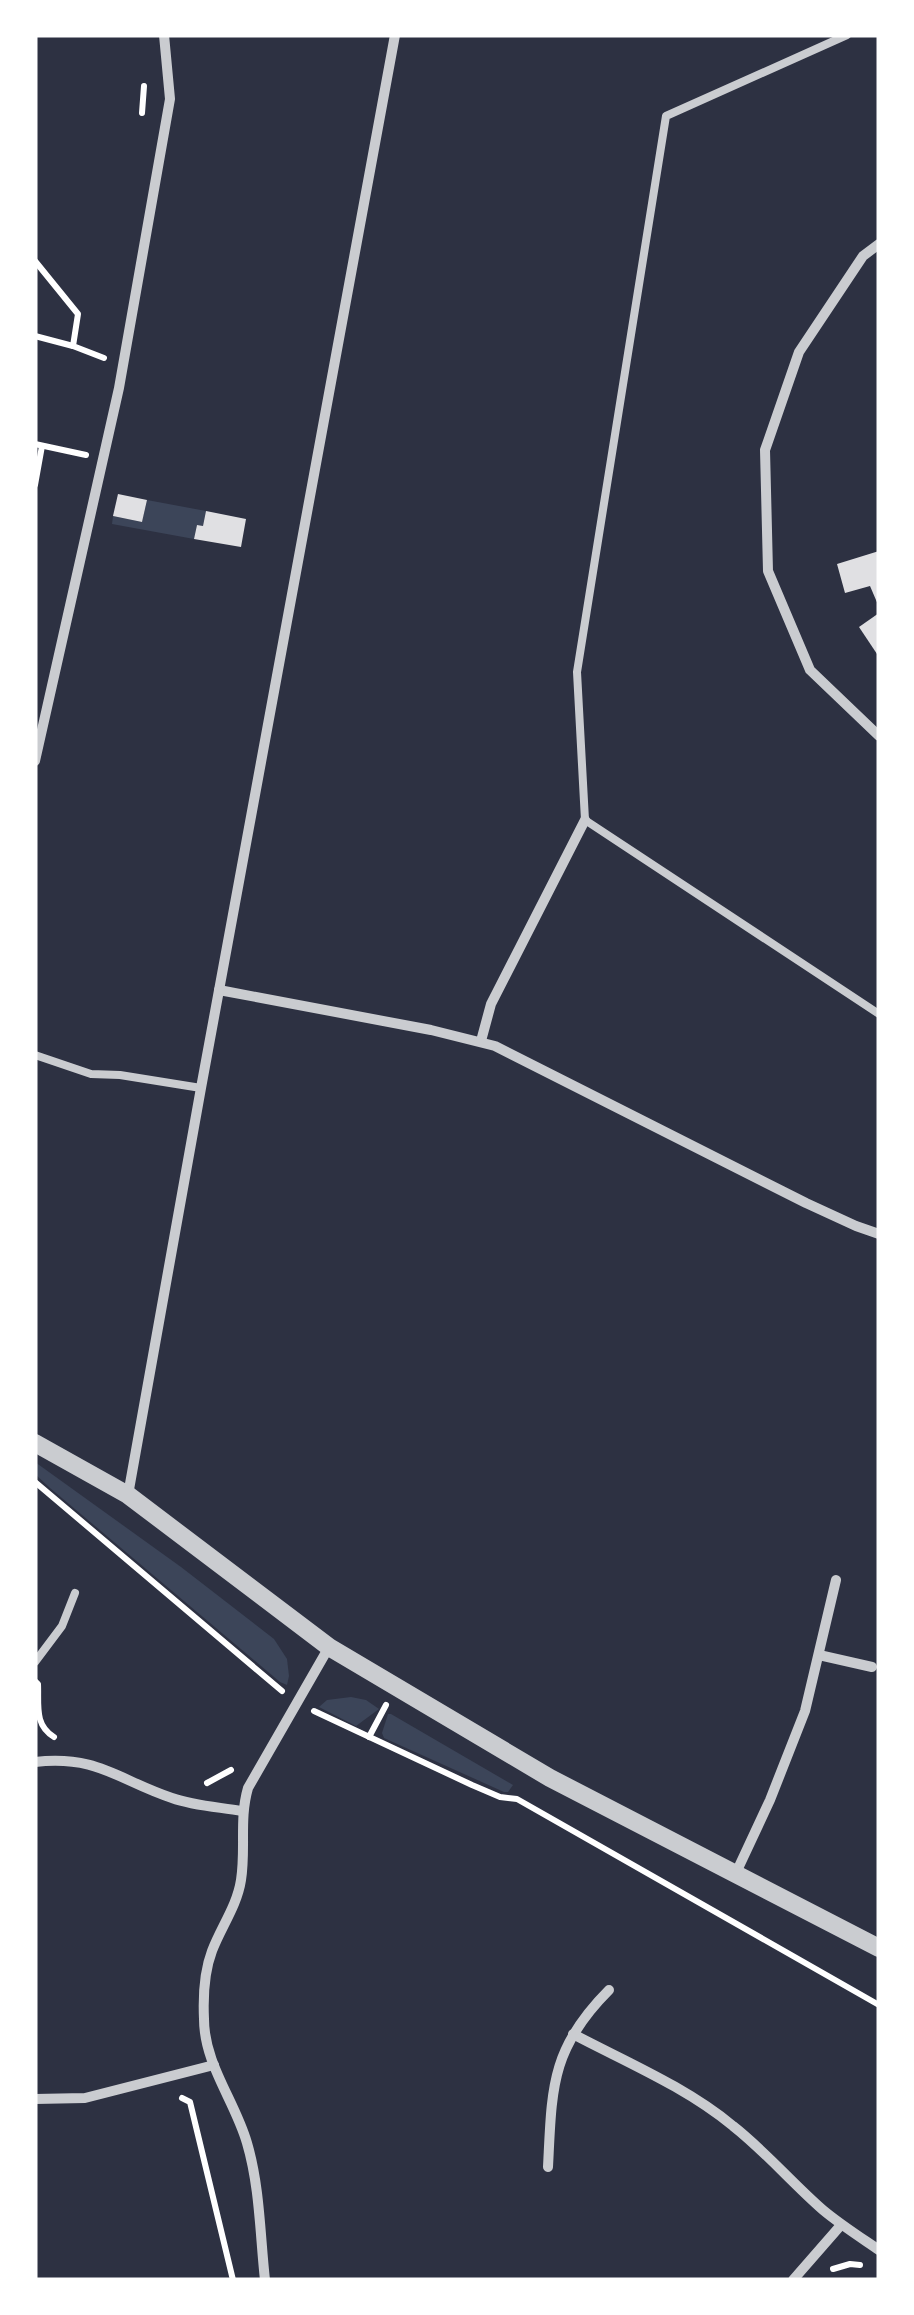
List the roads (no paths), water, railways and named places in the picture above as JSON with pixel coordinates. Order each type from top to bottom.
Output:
[{"type":"street","points":[[35,761],[122,365],[170,99],[164,35]]},
{"type":"street","points":[[128,1495],[394,35]]},
{"type":"street","points":[[879,244],[863,256],[799,352],[765,450],[768,571],[810,670],[879,736]]},
{"type":"street","points":[[482,1041],[490,1004],[585,820]]},
{"type":"street","points":[[219,990],[482,1041],[806,1203],[879,1234]]},
{"type":"street","points":[[35,1443],[128,1495],[329,1647],[550,1778],[879,1948]]},
{"type":"street","points":[[735,1875],[794,1740],[836,1580]]},
{"type":"street","points":[[265,2280],[251,2160],[205,2034],[205,1992],[210,1957],[238,1896],[243,1868],[242,1811],[254,1778],[329,1647]]},
{"type":"street","points":[[818,1655],[872,1667]]},
{"type":"street","points":[[35,1762],[88,1763],[176,1800],[242,1811]]},
{"type":"street","points":[[548,2167],[552,2090],[559,2062],[573,2034],[609,1990]]},
{"type":"street","points":[[573,2034],[670,2085],[732,2124],[841,2225],[879,2250]]},
{"type":"street","points":[[35,2099],[85,2098],[214,2065]]},
{"type":"street","points":[[793,2280],[841,2225]]},
{"type":"lane","points":[[847,35],[666,116],[578,672],[585,820],[879,1014]]},
{"type":"lane","points":[[35,1055],[91,1074],[200,1088]]},
{"type":"lane","points":[[35,1662],[62,1626],[75,1593]]}]
